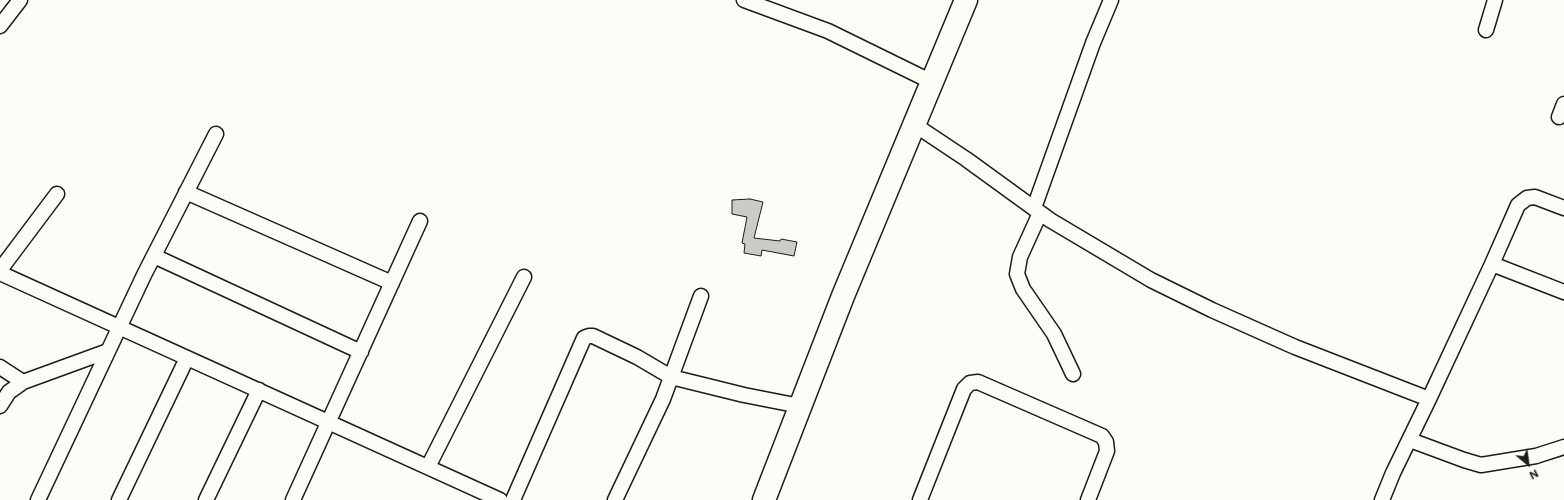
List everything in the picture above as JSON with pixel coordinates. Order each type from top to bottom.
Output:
[{"type":"highway","points":[[764,500],[846,289],[966,0]]},
{"type":"street","points":[[0,26],[20,0]]},
{"type":"street","points":[[744,0],[828,31],[932,82]]},
{"type":"street","points":[[1073,374],[1054,334],[1023,289],[1017,274],[1020,257],[1037,211],[1093,43],[1111,0]]},
{"type":"street","points":[[1486,30],[1495,0]]},
{"type":"street","points":[[915,125],[966,159],[1037,211],[1151,280],[1212,310],[1295,347],[1430,399]]},
{"type":"street","points":[[38,500],[119,327],[216,134]]},
{"type":"street","points":[[186,192],[392,283]]},
{"type":"street","points":[[0,270],[57,194]]},
{"type":"street","points":[[1382,500],[1393,473],[1430,399],[1518,205],[1527,198],[1535,197],[1564,208]]},
{"type":"street","points":[[293,500],[330,422],[420,222]]},
{"type":"street","points":[[154,256],[361,352]]},
{"type":"street","points":[[1492,264],[1564,292]]},
{"type":"street","points":[[0,273],[500,500]]},
{"type":"street","points":[[428,467],[524,277]]},
{"type":"street","points":[[615,500],[663,399],[701,296]]},
{"type":"street","points":[[513,500],[584,338],[588,336],[593,336],[671,377],[744,395],[800,406]]},
{"type":"street","points":[[0,406],[9,392],[22,382],[108,351]]},
{"type":"street","points":[[119,500],[188,358]]},
{"type":"street","points":[[0,367],[22,382]]},
{"type":"street","points":[[920,500],[964,389],[970,383],[978,382],[1102,436],[1106,442],[1107,451],[1088,500]]},
{"type":"street","points":[[206,500],[259,390]]},
{"type":"street","points":[[1410,440],[1481,465],[1536,456],[1564,447]]},
{"type":"building","points":[[750,199],[763,202],[754,238],[780,241],[781,239],[797,242],[794,256],[762,250],[761,256],[744,253],[745,244],[742,243],[747,217],[732,214],[732,200]]}]
